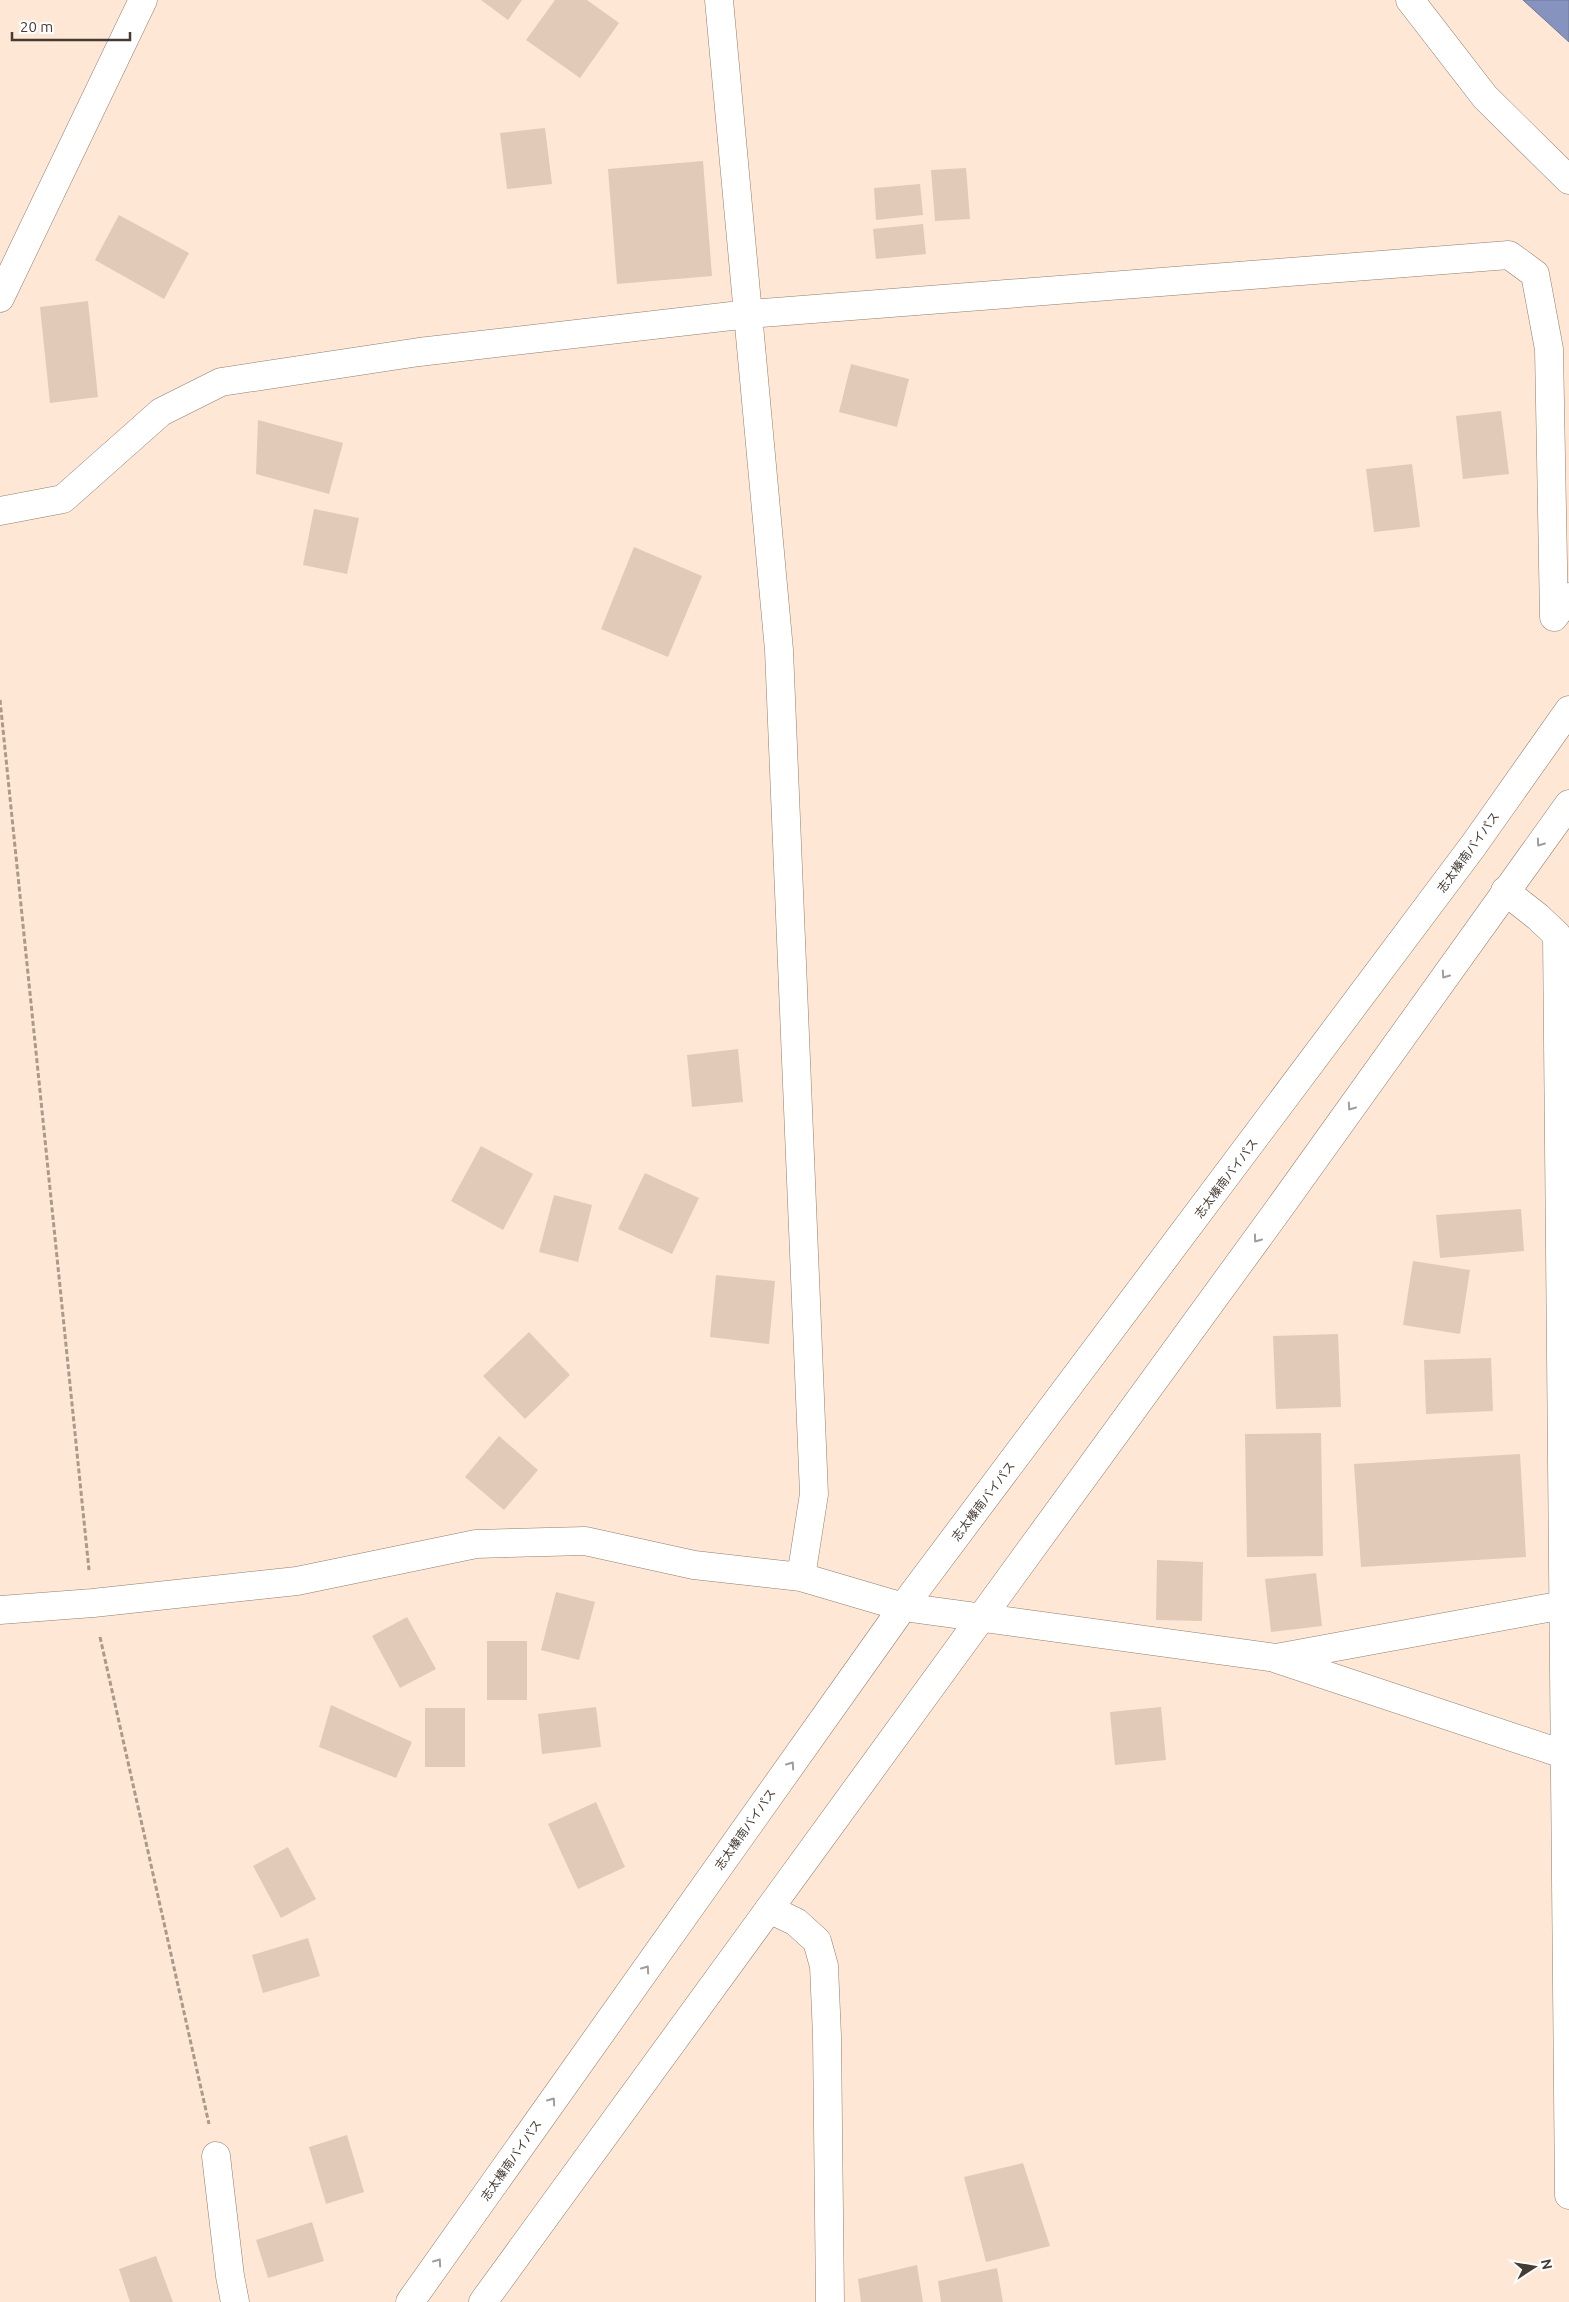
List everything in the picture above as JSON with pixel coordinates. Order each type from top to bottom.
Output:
[{"type":"main road","points":[[0,298],[143,0]]},
{"type":"main road","points":[[720,0],[779,650],[814,1494],[800,1577]]},
{"type":"main road","points":[[1410,0],[1485,97],[1569,180]]},
{"type":"main road","points":[[0,511],[63,499],[161,412],[221,382],[419,352],[749,314],[1509,255],[1535,274],[1549,349],[1554,617],[1569,597]]},
{"type":"main road","name":"志太榛南バイパス","points":[[410,2302],[903,1607],[1467,854],[1569,710]]},
{"type":"main road","points":[[483,2302],[1278,1210],[1569,804]]},
{"type":"main road","points":[[1505,891],[1563,933],[1569,2195]]},
{"type":"main road","points":[[0,1610],[93,1603],[297,1581],[476,1544],[585,1541],[694,1565],[800,1577],[903,1607],[1276,1658],[1567,1755]]},
{"type":"main road","points":[[1276,1658],[1566,1604]]},
{"type":"main road","points":[[769,1909],[796,1922],[817,1941],[824,1966],[827,2036],[830,2302]]},
{"type":"main road","points":[[216,2156],[230,2276],[235,2302]]},
{"type":"path","points":[[0,700],[93,1603],[216,2156]]},
{"type":"water","points":[[1523,0],[1569,0],[1569,42]]},
{"type":"building","points":[[481,0],[522,0],[508,20]]},
{"type":"building","points":[[555,0],[587,0],[619,23],[580,78],[526,40]]},
{"type":"building","points":[[545,128],[552,184],[507,189],[500,133]]},
{"type":"building","points":[[703,161],[712,276],[617,284],[608,169]]},
{"type":"building","points":[[966,168],[970,219],[935,221],[931,170]]},
{"type":"building","points":[[920,184],[923,215],[876,220],[874,188]]},
{"type":"building","points":[[119,215],[189,253],[164,299],[95,260]]},
{"type":"building","points":[[923,224],[926,254],[876,259],[873,229]]},
{"type":"building","points":[[88,301],[98,397],[50,403],[40,307]]},
{"type":"building","points":[[851,364],[909,379],[897,427],[839,412]]},
{"type":"building","points":[[1501,411],[1509,474],[1463,479],[1456,416]]},
{"type":"building","points":[[258,420],[343,443],[329,494],[256,474]]},
{"type":"building","points":[[1412,464],[1420,527],[1374,532],[1366,469]]},
{"type":"building","points":[[314,509],[359,518],[347,574],[303,565]]},
{"type":"building","points":[[634,547],[702,576],[668,657],[601,629]]},
{"type":"building","points":[[738,1049],[743,1102],[692,1107],[687,1055]]},
{"type":"building","points":[[481,1146],[533,1174],[503,1230],[451,1201]]},
{"type":"building","points":[[645,1173],[699,1198],[672,1254],[618,1229]]},
{"type":"building","points":[[554,1195],[592,1205],[578,1262],[539,1252]]},
{"type":"building","points":[[1521,1209],[1524,1251],[1440,1258],[1436,1215]]},
{"type":"building","points":[[1413,1261],[1470,1270],[1460,1334],[1403,1325]]},
{"type":"building","points":[[716,1275],[775,1281],[769,1344],[710,1337]]},
{"type":"building","points":[[529,1332],[570,1375],[525,1419],[483,1376]]},
{"type":"building","points":[[1338,1334],[1341,1407],[1276,1409],[1273,1336]]},
{"type":"building","points":[[1491,1358],[1493,1411],[1426,1414],[1424,1360]]},
{"type":"building","points":[[1321,1433],[1323,1556],[1247,1557],[1245,1434]]},
{"type":"building","points":[[499,1436],[538,1470],[504,1510],[465,1477]]},
{"type":"building","points":[[1520,1454],[1526,1557],[1361,1567],[1354,1464]]},
{"type":"building","points":[[1157,1560],[1203,1562],[1202,1621],[1156,1620]]},
{"type":"building","points":[[1316,1573],[1322,1626],[1271,1632],[1265,1579]]},
{"type":"building","points":[[556,1592],[595,1602],[579,1660],[541,1650]]},
{"type":"building","points":[[407,1617],[436,1669],[400,1688],[372,1636]]},
{"type":"building","points":[[487,1641],[527,1641],[527,1700],[487,1700]]},
{"type":"building","points":[[331,1705],[412,1742],[396,1778],[319,1747]]},
{"type":"building","points":[[596,1707],[601,1747],[542,1754],[538,1714]]},
{"type":"building","points":[[1161,1707],[1166,1760],[1115,1765],[1110,1712]]},
{"type":"building","points":[[425,1708],[465,1708],[465,1767],[425,1767]]},
{"type":"building","points":[[596,1802],[625,1867],[578,1889],[548,1824]]},
{"type":"building","points":[[288,1847],[316,1899],[281,1918],[253,1866]]},
{"type":"building","points":[[308,1938],[320,1976],[263,1993],[252,1955]]},
{"type":"building","points":[[347,2135],[364,2192],[326,2204],[309,2147]]},
{"type":"building","points":[[1023,2163],[1050,2246],[986,2262],[964,2177]]},
{"type":"building","points":[[312,2222],[324,2261],[268,2278],[256,2240]]},
{"type":"building","points":[[156,2256],[173,2302],[130,2302],[119,2269]]},
{"type":"building","points":[[917,2265],[923,2302],[861,2302],[858,2279]]},
{"type":"building","points":[[997,2268],[1003,2302],[941,2302],[938,2281]]}]
